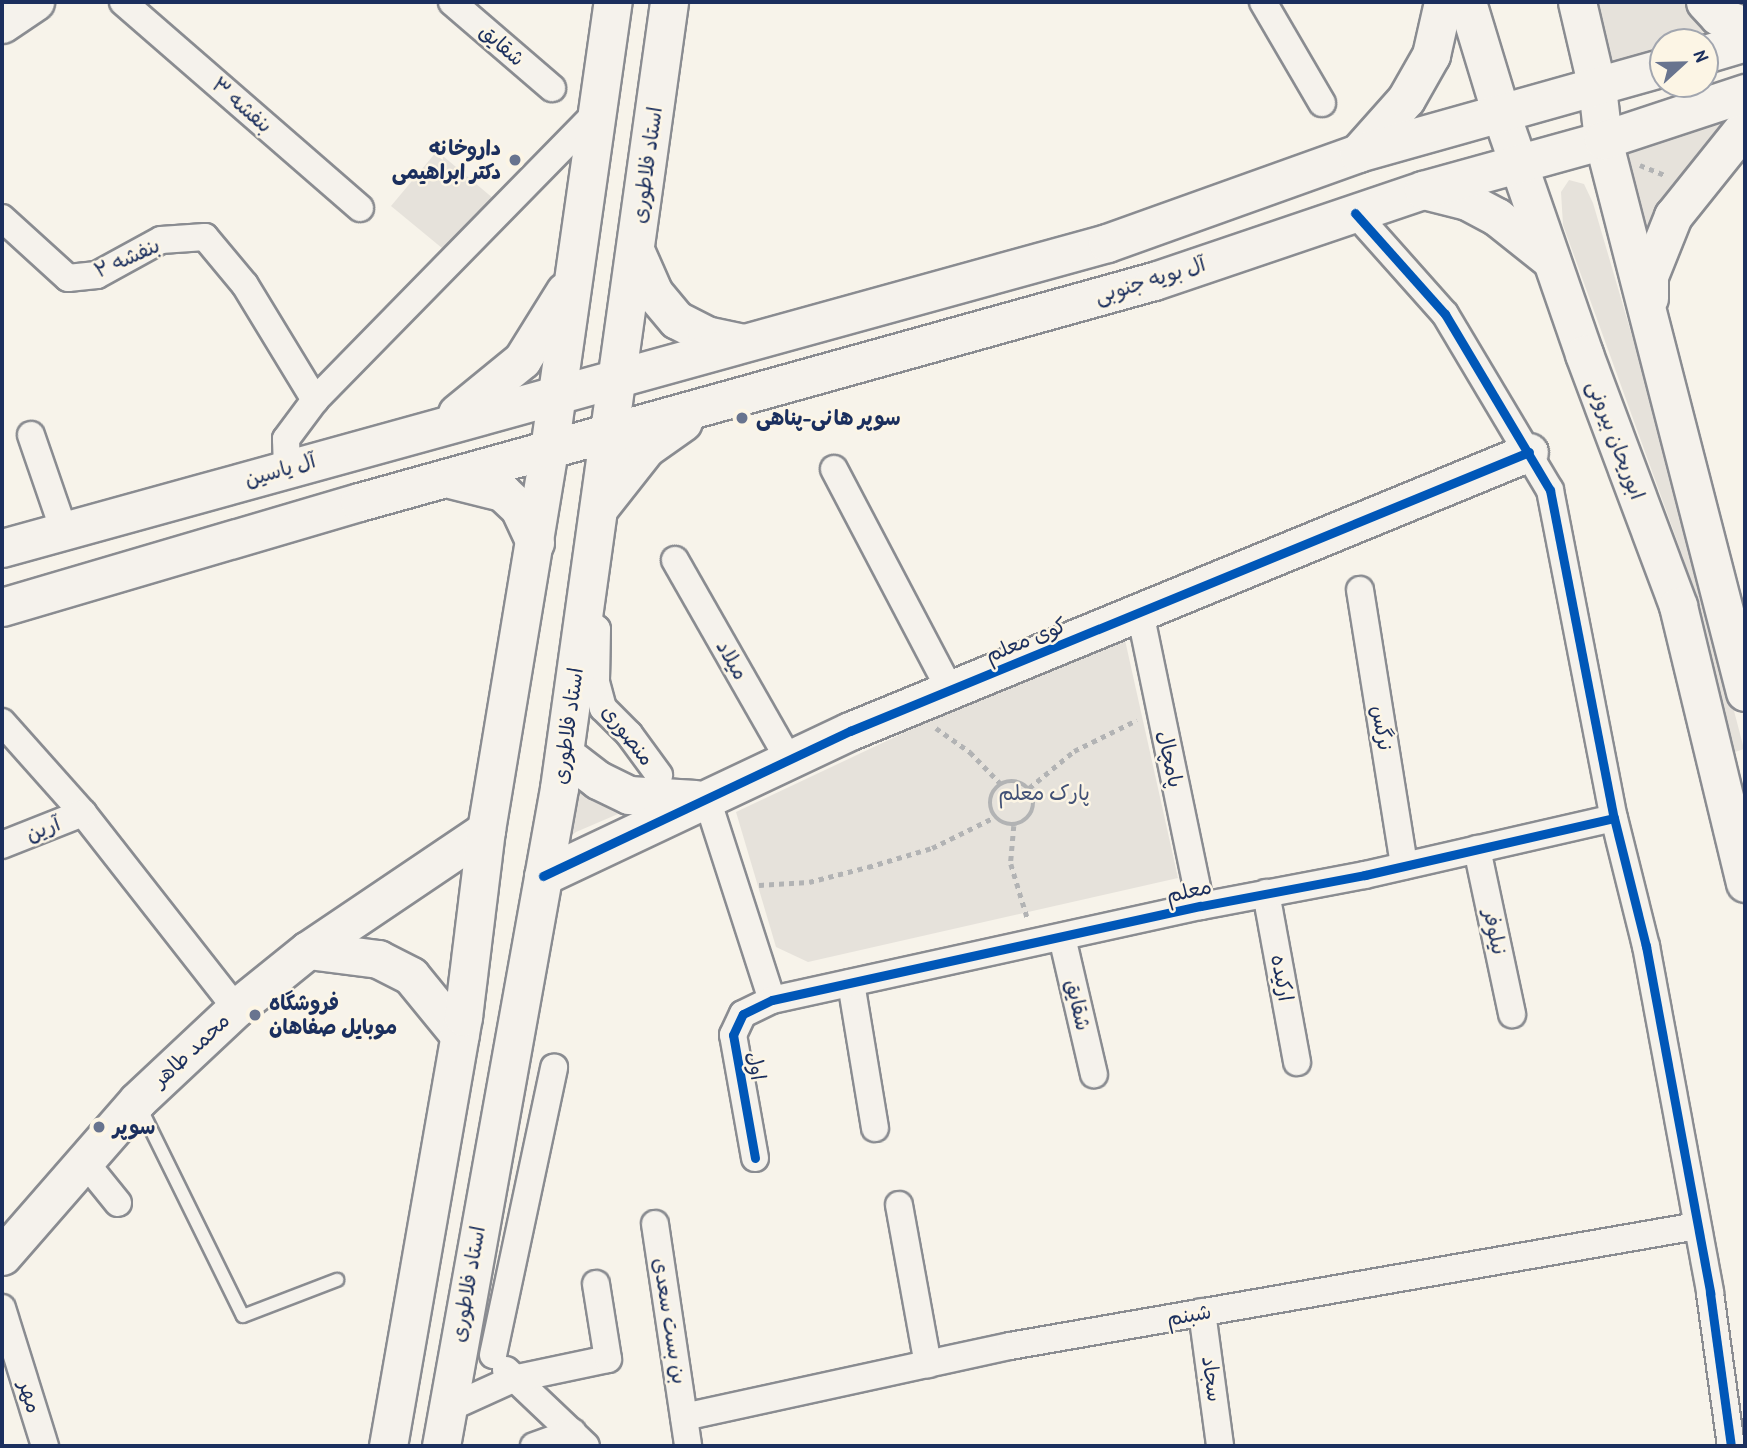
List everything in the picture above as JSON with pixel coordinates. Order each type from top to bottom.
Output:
[{"type":"main road","points":[[2,24],[35,2]]},
{"type":"main road","points":[[388,1446],[460,1036],[486,830],[558,392],[612,2]]},
{"type":"main road","name":"استاد فلاطوری","points":[[440,1446],[564,754],[669,2]]},
{"type":"main road","points":[[1357,153],[1405,99],[1431,55],[1443,2]]},
{"type":"main road","name":"ابوریحان بیرونی","points":[[1467,2],[1501,114],[1551,261],[1678,606],[1745,883]]},
{"type":"main road","points":[[1577,2],[1597,87],[1603,140],[1739,645],[1745,692]]},
{"type":"main road","points":[[1705,2],[1718,16],[1745,26]]},
{"type":"main road","points":[[1719,50],[1745,42]]},
{"type":"main road","points":[[558,392],[1107,243],[1357,153],[1649,71]]},
{"type":"main road","name":"آل بویه جنوبی","points":[[549,449],[1154,281],[1423,190],[1603,140],[1745,93]]},
{"type":"main road","points":[[1650,309],[1649,276],[1674,216],[1745,126]]},
{"type":"main road","points":[[1423,190],[1477,206],[1551,261]]},
{"type":"main road","points":[[635,250],[654,293],[677,320],[706,335],[741,342]]},
{"type":"main road","points":[[444,424],[522,359],[551,320],[575,271]]},
{"type":"main road","points":[[904,298],[919,346]]},
{"type":"main road","name":"آل یاسین","points":[[2,548],[558,392]]},
{"type":"main road","points":[[599,507],[646,448],[708,405]]},
{"type":"main road","points":[[2,607],[549,449]]},
{"type":"main road","points":[[350,451],[364,452],[375,459],[381,472],[380,486],[372,497],[359,502]]},
{"type":"main road","name":"کوی معلم","points":[[543,876],[789,760],[950,690],[1529,452]]},
{"type":"main road","points":[[446,478],[502,492],[519,508],[535,543]]},
{"type":"main road","name":"کوی معلم","points":[[564,754],[598,780],[629,795],[659,800],[707,799]]},
{"type":"main road","name":"محمد طاهر","points":[[2,1256],[137,1101],[236,1008],[308,950],[486,830]]},
{"type":"main road","points":[[308,950],[378,959],[411,976],[460,1036]]},
{"type":"street","name":"بنفشه ۳","points":[[123,2],[360,208]]},
{"type":"street","name":"شقایق","points":[[452,2],[552,88]]},
{"type":"street","points":[[1264,2],[1322,103]]},
{"type":"street","points":[[287,468],[286,439],[315,400],[596,113]]},
{"type":"street","points":[[1355,213],[1445,314],[1550,490],[1614,818],[1646,946],[1697,1226],[1731,1446]]},
{"type":"street","name":"بنفشه ۲","points":[[2,218],[68,278],[97,275],[161,240],[205,237],[245,285],[315,400]]},
{"type":"street","points":[[31,435],[64,531]]},
{"type":"street","points":[[834,469],[950,690]]},
{"type":"street","name":"میلاد","points":[[675,560],[789,760]]},
{"type":"street","name":"نرگس","points":[[1360,590],[1404,866]]},
{"type":"street","name":"پامچال","points":[[1140,612],[1200,906]]},
{"type":"street","name":"منصوری","points":[[583,617],[597,629],[596,682],[603,708],[629,734],[659,775]]},
{"type":"street","points":[[2,722],[83,813],[236,1008]]},
{"type":"street","points":[[707,799],[772,1000]]},
{"type":"street","name":"آرین","points":[[2,845],[83,813]]},
{"type":"street","name":"معلم","points":[[772,1000],[1200,906],[1404,866],[1614,818]]},
{"type":"street","name":"نیلوفر","points":[[1477,849],[1512,1014]]},
{"type":"street","name":"ارکیده","points":[[1266,894],[1297,1062]]},
{"type":"street","name":"شقایق","points":[[1051,940],[1094,1074]]},
{"type":"street","points":[[851,984],[875,1128]]},
{"type":"street","name":"اول","points":[[755,1158],[733,1035],[743,1014],[772,1000]]},
{"type":"street","points":[[493,1355],[554,1067]]},
{"type":"street","points":[[84,1161],[118,1203]]},
{"type":"street","points":[[899,1205],[928,1364]]},
{"type":"street","name":"بن بست سعدی","points":[[655,1224],[688,1446]]},
{"type":"street","name":"شبنم","points":[[684,1417],[928,1364],[1202,1312],[1697,1226]]},
{"type":"street","points":[[447,1409],[513,1379],[608,1359],[596,1284]]},
{"type":"street","name":"مهر","points":[[2,1308],[45,1446]]},
{"type":"street","name":"سجاد","points":[[1202,1312],[1220,1446]]},
{"type":"street","points":[[462,1317],[513,1379],[580,1439]]},
{"type":"street","points":[[534,1446],[580,1439]]},
{"type":"lane","points":[[137,1101],[243,1316],[337,1280]]},
{"type":"path","points":[[1636,164],[1680,181]]},
{"type":"path","points":[[1029,788],[1074,751],[1115,729],[1160,713]]},
{"type":"path","points":[[927,721],[970,751],[1001,784]]},
{"type":"path","points":[[1016,781],[1029,788],[1034,809],[1027,820],[1014,826],[995,817],[990,803],[1001,784],[1016,781]]},
{"type":"path","points":[[758,885],[809,882],[869,867],[932,848],[995,817]]},
{"type":"path","points":[[1014,826],[1011,853],[1016,889],[1051,940]]},
{"type":"green space","points":[[1594,2],[1689,2],[1717,28],[1649,28],[1649,51],[1609,63]]},
{"type":"green space","points":[[1737,117],[1706,144],[1680,181],[1641,264],[1615,155]]},
{"type":"green space","points":[[437,151],[494,199],[448,253],[391,206]]},
{"type":"green space","points":[[1569,180],[1584,184],[1593,203],[1669,462],[1744,749],[1732,753],[1683,557],[1563,225],[1561,192]]},
{"type":"green space","name":"پارک معلم","points":[[1125,640],[1178,878],[808,962],[776,947],[736,812],[948,712]]},
{"type":"green space","points":[[572,780],[632,808],[576,832],[560,844]]},
{"type":"cycle path","points":[[1355,213],[1445,314],[1550,490],[1614,818],[1646,946],[1710,1293],[1731,1446]]},
{"type":"cycle path","points":[[543,876],[850,731],[1529,452]]},
{"type":"cycle path","points":[[755,1158],[733,1035],[743,1014],[772,1000],[1201,906],[1365,875],[1614,818]]},
{"type":"place","name":"داروخانه دکتر ابراهیمی","points":[[515,160]]},
{"type":"place","name":"سوپر هانی-پناهی","points":[[742,418]]},
{"type":"place","name":"فروشگاه موبایل صفاهان","points":[[255,1015]]},
{"type":"place","name":"سوپر","points":[[99,1127]]}]
